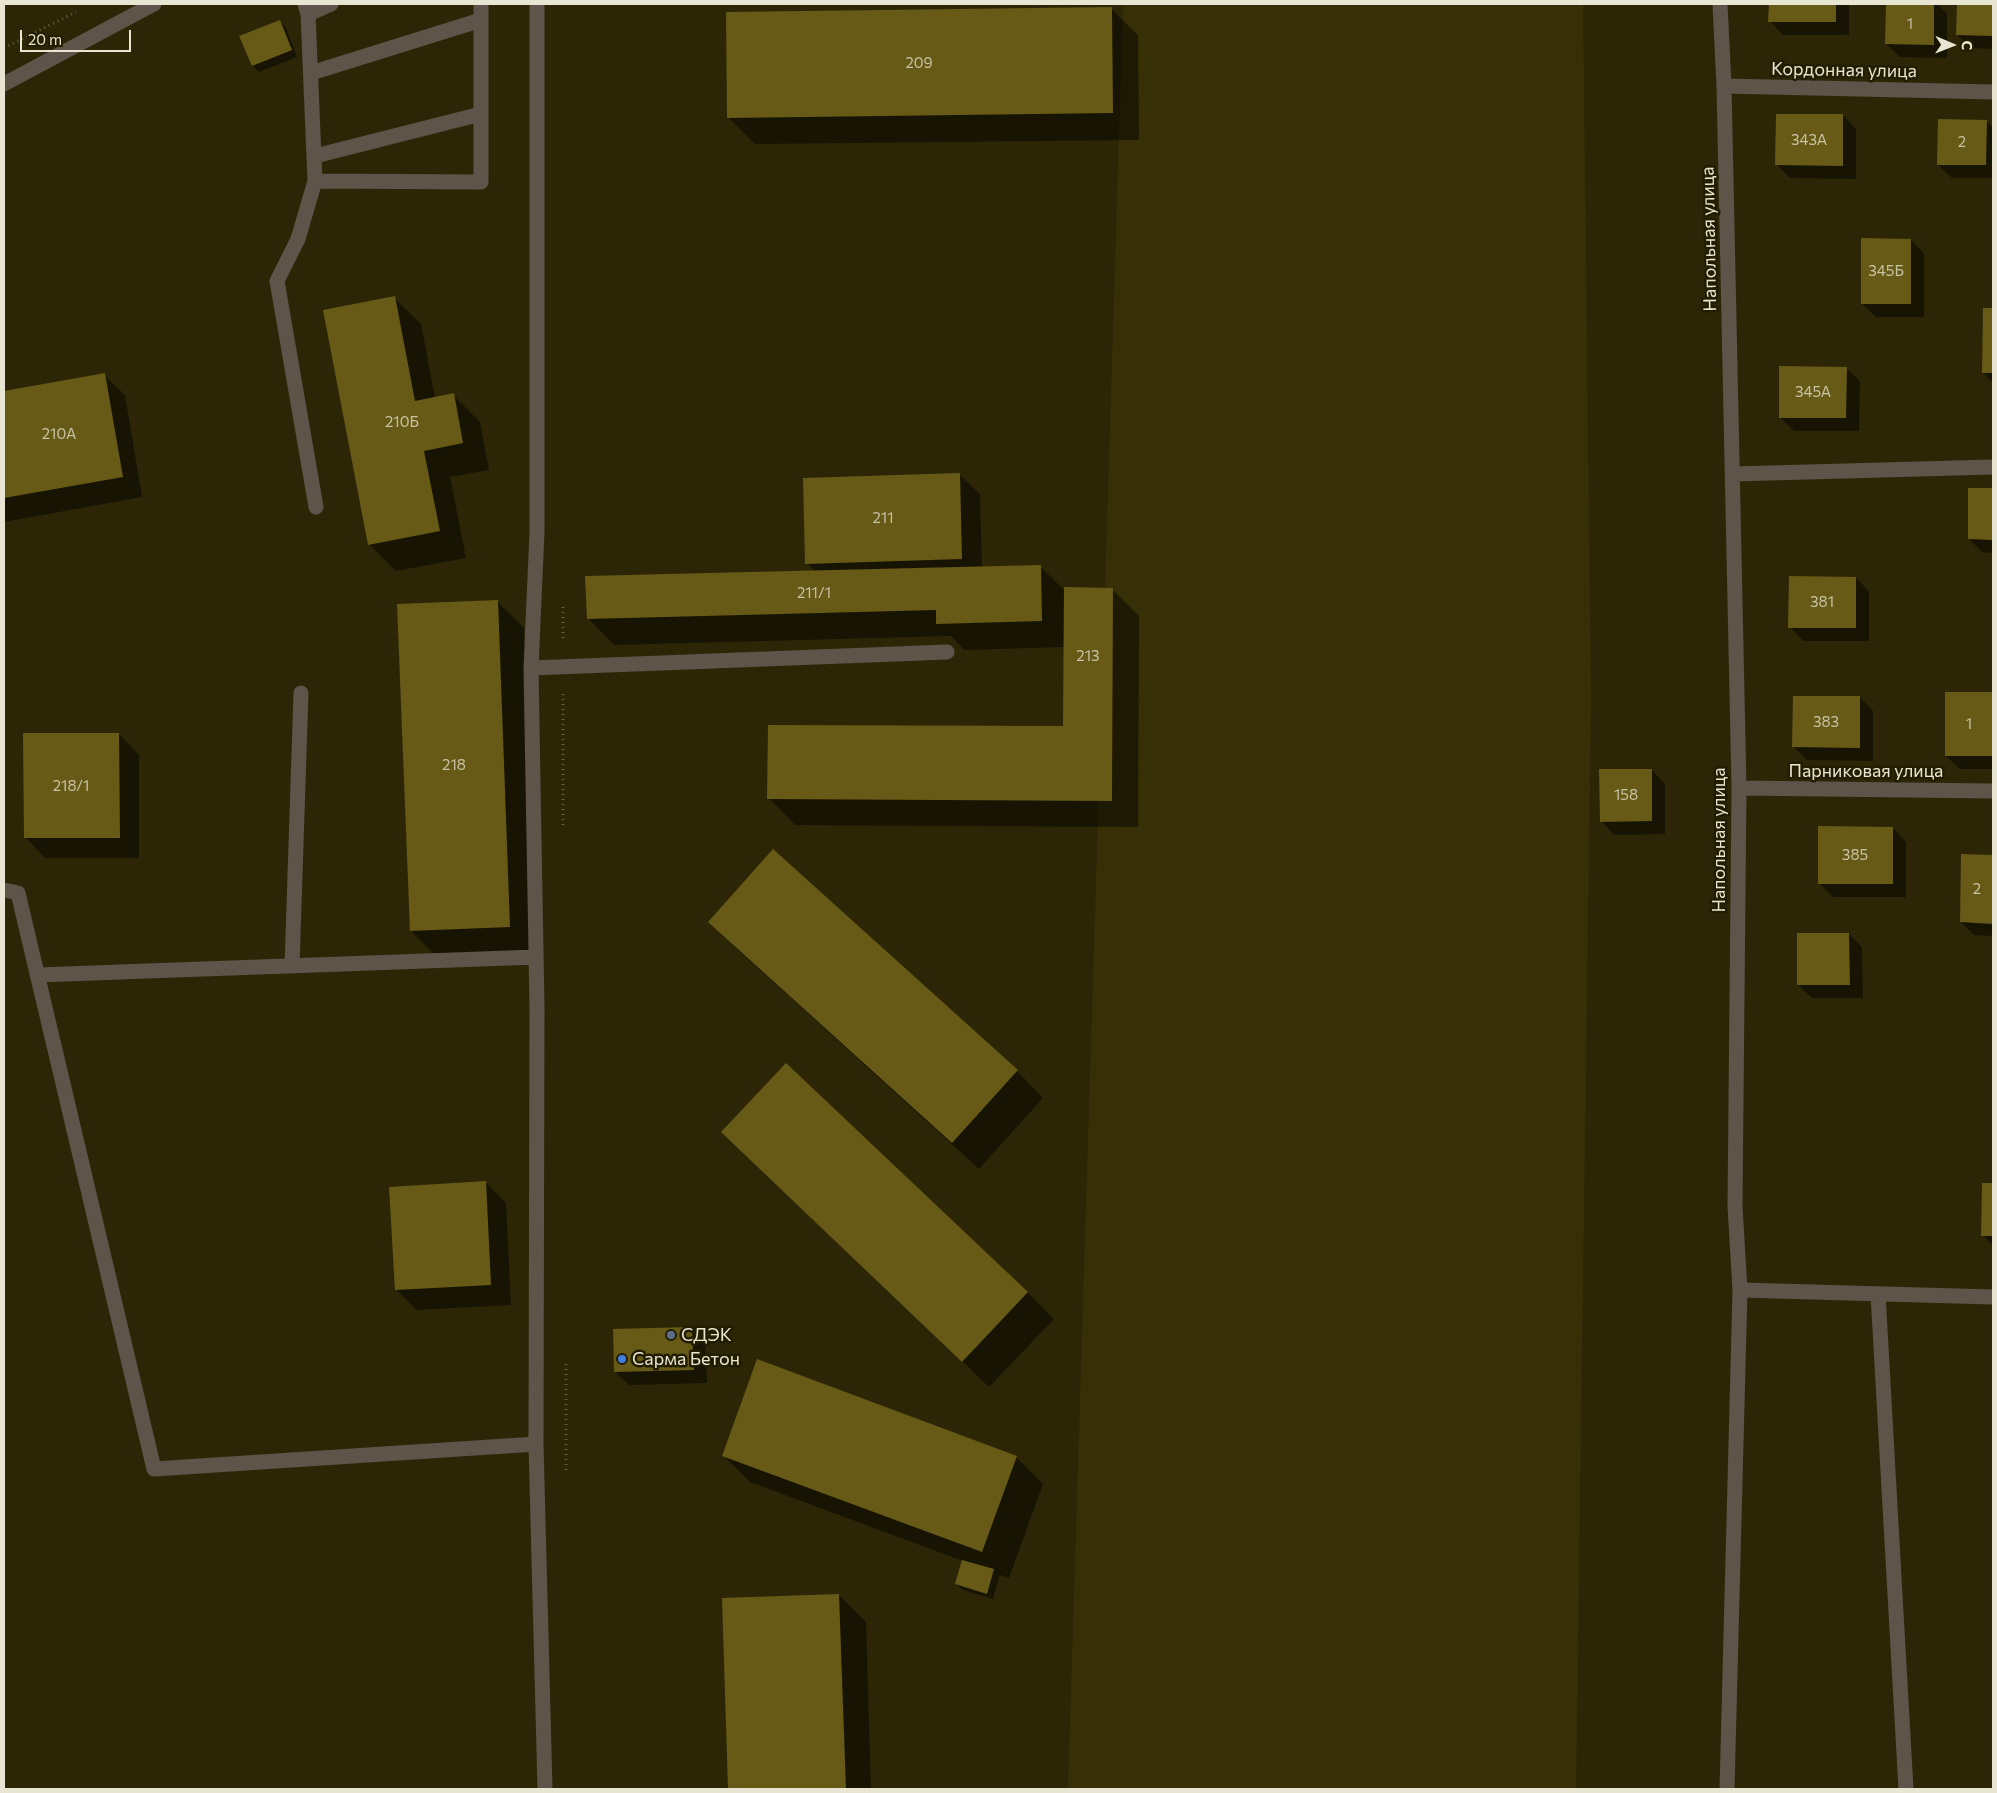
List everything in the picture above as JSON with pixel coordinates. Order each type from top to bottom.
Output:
[{"type":"street","points":[[4,84],[154,4]]},
{"type":"street","points":[[316,507],[277,281],[298,239],[316,181],[306,9],[331,4]]},
{"type":"street","points":[[316,181],[481,182],[481,4]]},
{"type":"street","points":[[536,4],[537,532],[531,668],[536,957],[536,1444],[545,1789]]},
{"type":"street","name":"Напольная улица","points":[[1720,4],[1724,86],[1739,788],[1735,1206],[1740,1290],[1727,1789]]},
{"type":"street","points":[[311,73],[481,20]]},
{"type":"street","name":"Кордонная улица","points":[[1724,86],[1993,92]]},
{"type":"street","points":[[315,156],[481,114]]},
{"type":"street","points":[[1733,474],[1993,466]]},
{"type":"street","points":[[531,668],[947,652]]},
{"type":"street","points":[[292,966],[301,693]]},
{"type":"street","name":"Парниковая улица","points":[[1739,788],[1993,791]]},
{"type":"street","points":[[4,890],[18,893],[154,1469],[536,1444]]},
{"type":"street","points":[[37,976],[536,957]]},
{"type":"street","points":[[1740,1290],[1993,1297]]},
{"type":"street","points":[[1878,1294],[1906,1789]]},
{"type":"path","points":[[4,48],[84,8]]},
{"type":"shaded area","points":[[1123,4],[1583,4],[1591,698],[1576,1789],[1068,1789]]},
{"type":"building","points":[[1769,4],[1836,4],[1836,22],[1768,22]]},
{"type":"building","points":[[1886,4],[1934,4],[1934,45],[1885,44]]},
{"type":"building","points":[[1957,4],[1993,4],[1993,36],[1956,35]]},
{"type":"building","points":[[1112,7],[1113,113],[727,118],[726,12]]},
{"type":"building","points":[[280,20],[292,50],[252,66],[239,36]]},
{"type":"building","points":[[1776,114],[1843,114],[1843,166],[1775,165]]},
{"type":"building","points":[[1938,119],[1987,120],[1986,165],[1937,165]]},
{"type":"building","points":[[1861,238],[1911,239],[1911,304],[1861,304]]},
{"type":"building","points":[[395,296],[415,401],[454,393],[463,443],[424,451],[440,531],[368,545],[323,310]]},
{"type":"building","points":[[1983,308],[1993,308],[1993,373],[1982,373]]},
{"type":"building","points":[[1779,366],[1847,367],[1846,418],[1779,418]]},
{"type":"building","points":[[105,373],[123,477],[4,498],[4,391]]},
{"type":"building","points":[[960,473],[962,559],[805,564],[803,478]]},
{"type":"building","points":[[1968,488],[1993,488],[1993,540],[1968,539]]},
{"type":"building","points":[[1041,565],[1042,621],[936,624],[936,610],[587,619],[585,576]]},
{"type":"building","points":[[1789,576],[1856,577],[1856,628],[1788,628]]},
{"type":"building","points":[[1064,587],[1113,588],[1112,801],[767,799],[768,725],[1063,726]]},
{"type":"building","points":[[498,600],[510,927],[410,931],[397,604]]},
{"type":"building","points":[[1945,692],[1993,692],[1993,756],[1945,756]]},
{"type":"building","points":[[1793,696],[1860,696],[1860,748],[1792,747]]},
{"type":"building","points":[[23,733],[119,733],[120,838],[24,838]]},
{"type":"building","points":[[1599,769],[1652,769],[1652,821],[1600,822]]},
{"type":"building","points":[[1818,826],[1893,827],[1893,884],[1818,884]]},
{"type":"building","points":[[773,849],[1018,1070],[952,1143],[708,922]]},
{"type":"building","points":[[1961,854],[1993,855],[1993,924],[1960,922]]},
{"type":"building","points":[[1797,933],[1849,933],[1850,985],[1797,985]]},
{"type":"building","points":[[786,1063],[1028,1292],[962,1362],[721,1132]]},
{"type":"building","points":[[486,1181],[491,1285],[395,1290],[389,1187]]},
{"type":"building","points":[[1982,1183],[1993,1183],[1993,1236],[1981,1236]]},
{"type":"building","points":[[692,1327],[694,1370],[614,1372],[613,1329]]},
{"type":"building","points":[[757,1359],[1017,1456],[982,1552],[722,1456]]},
{"type":"building","points":[[962,1560],[994,1569],[987,1594],[955,1584]]},
{"type":"building","points":[[839,1594],[846,1789],[728,1789],[722,1598]]},
{"type":"place","name":"СДЭК","points":[[671,1335]]},
{"type":"place","name":"Сарма Бетон","points":[[622,1359]]}]
